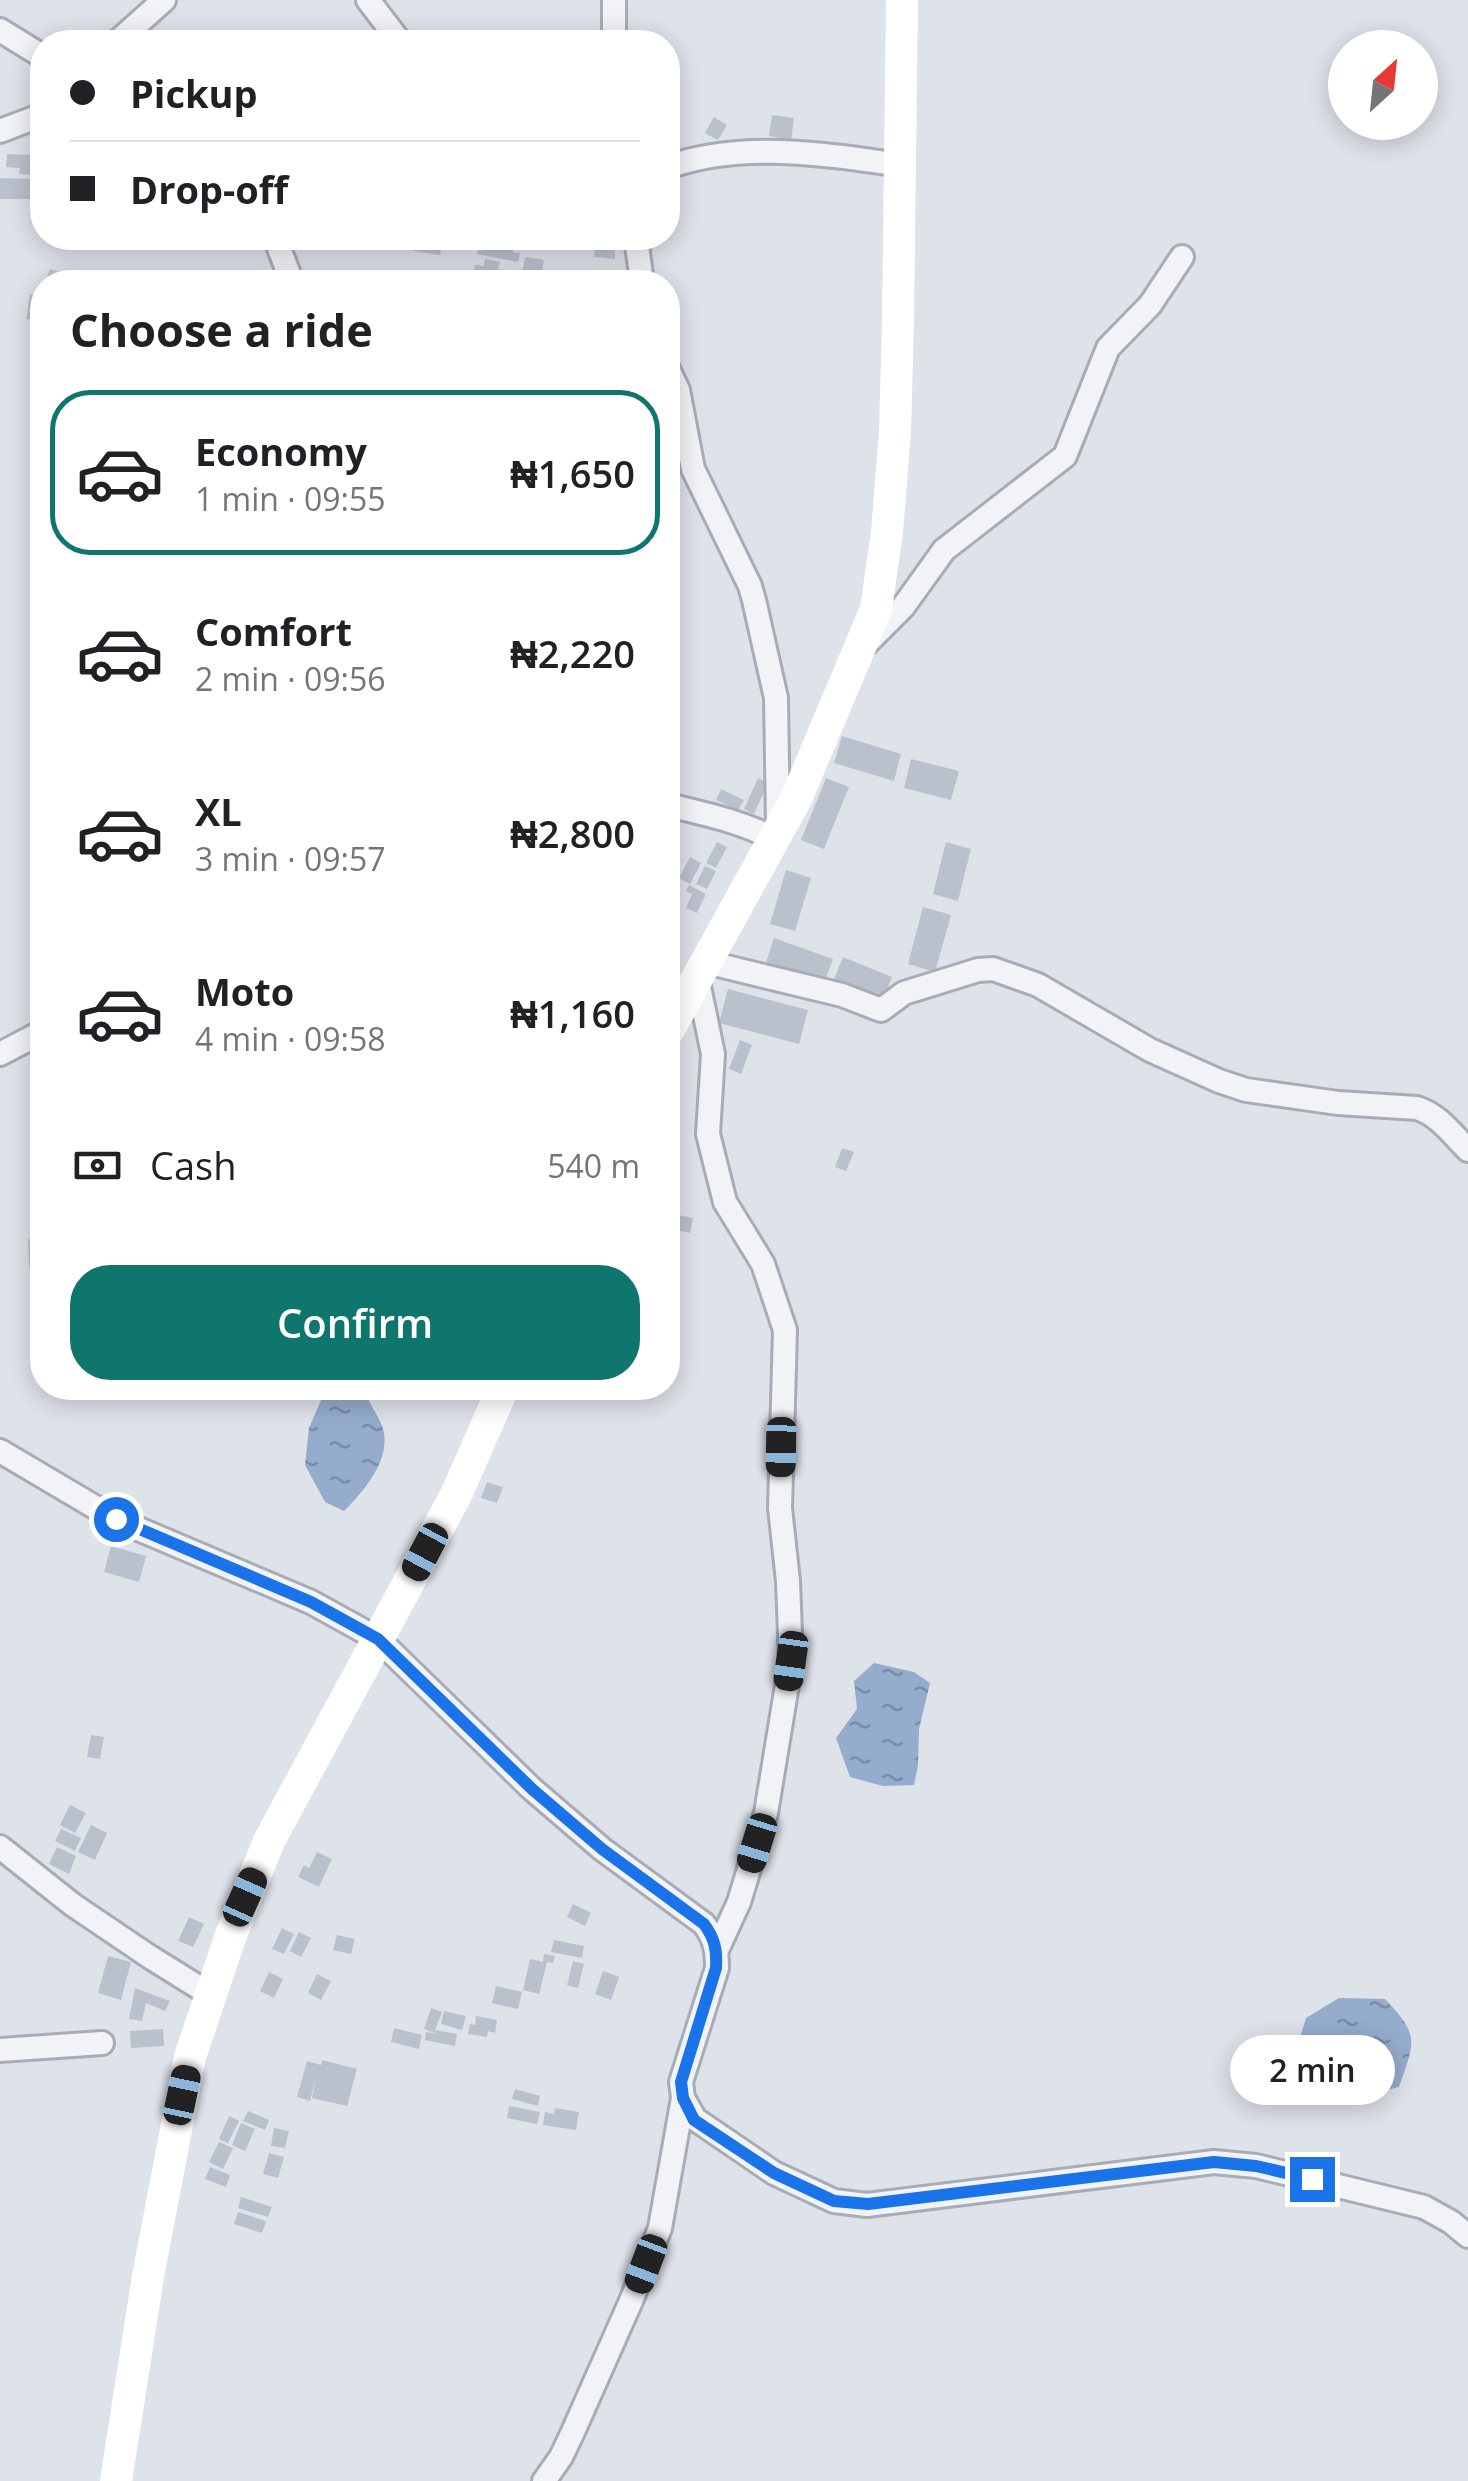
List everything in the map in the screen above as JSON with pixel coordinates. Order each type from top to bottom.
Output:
[{"type":"street","points":[[128,30],[148,9],[164,0]]},
{"type":"street","points":[[368,0],[391,30]]},
{"type":"street","points":[[614,0],[614,30]]},
{"type":"street","points":[[680,1009],[796,799],[876,609],[895,414],[902,0]]},
{"type":"street","points":[[0,30],[30,49]]},
{"type":"street","points":[[0,131],[30,120]]},
{"type":"street","points":[[680,165],[756,151],[900,165]]},
{"type":"street","points":[[860,649],[903,606],[944,550],[1064,456],[1108,348],[1150,305],[1182,257]]},
{"type":"street","points":[[680,401],[693,469],[750,586],[776,698],[776,835]]},
{"type":"street","points":[[680,809],[776,835]]},
{"type":"street","points":[[702,970],[842,995],[881,1010],[904,993],[978,970],[994,969],[1038,985],[1150,1050],[1219,1081],[1246,1090],[1338,1103],[1417,1108],[1440,1120],[1468,1150]]},
{"type":"street","points":[[702,970],[713,1054],[708,1134],[725,1202],[763,1264],[785,1330],[780,1508],[791,1661],[766,1814],[739,1902],[717,1950]]},
{"type":"street","points":[[0,1054],[30,1038]]},
{"type":"street","points":[[116,2481],[148,2276],[190,2056],[245,1897],[270,1842],[456,1494],[498,1400]]},
{"type":"street","points":[[0,1452],[116,1519],[311,1602],[378,1639],[532,1789],[602,1849],[704,1924],[714,1936],[716,1968],[681,2082],[683,2098],[660,2228],[572,2434],[544,2481]]},
{"type":"street","points":[[0,1846],[73,1904],[211,1995]]},
{"type":"street","points":[[0,2050],[102,2044]]},
{"type":"street","points":[[683,2098],[694,2120],[774,2173],[834,2201],[868,2204],[1214,2162],[1256,2166],[1424,2207],[1468,2236]]},
{"type":"water","points":[[321,1400],[369,1400],[379,1419],[384,1433],[383,1455],[366,1486],[344,1511],[325,1502],[305,1465],[309,1428]]},
{"type":"water","points":[[874,1663],[914,1672],[930,1683],[919,1729],[914,1785],[883,1786],[850,1777],[836,1738],[857,1709],[854,1681]]},
{"type":"water","points":[[1339,1998],[1385,1999],[1404,2022],[1411,2049],[1399,2087],[1334,2104],[1291,2066],[1306,2018]]},
{"type":"building","points":[[772,115],[794,118],[791,140],[769,136]]},
{"type":"building","points":[[714,117],[727,125],[718,140],[705,133]]},
{"type":"building","points":[[7,154],[30,155],[30,175],[19,174],[20,168],[6,167]]},
{"type":"building","points":[[0,178],[30,179],[30,199],[0,199]]},
{"type":"building","points":[[414,250],[441,250],[440,255]]},
{"type":"building","points":[[478,250],[520,253],[518,262],[477,254]]},
{"type":"building","points":[[595,250],[615,250],[615,259],[594,257]]},
{"type":"building","points":[[525,257],[544,260],[542,270],[523,270]]},
{"type":"building","points":[[485,259],[500,262],[498,269],[503,270],[474,270],[475,265],[484,266]]},
{"type":"building","points":[[842,736],[901,754],[894,781],[834,763]]},
{"type":"building","points":[[911,759],[959,771],[951,800],[904,788]]},
{"type":"building","points":[[758,778],[768,783],[754,814],[744,809]]},
{"type":"building","points":[[826,778],[849,787],[824,849],[801,840]]},
{"type":"building","points":[[721,789],[744,800],[738,810],[716,800]]},
{"type":"building","points":[[717,842],[727,847],[716,868],[706,863]]},
{"type":"building","points":[[946,842],[971,849],[958,901],[933,894]]},
{"type":"building","points":[[690,857],[701,863],[690,884],[680,876]]},
{"type":"building","points":[[705,866],[716,871],[707,889],[696,884]]},
{"type":"building","points":[[786,870],[811,878],[795,931],[770,924]]},
{"type":"building","points":[[689,885],[706,894],[697,913],[686,908],[692,894],[686,891]]},
{"type":"building","points":[[923,907],[951,915],[935,972],[908,964]]},
{"type":"building","points":[[774,938],[833,959],[824,983],[766,963]]},
{"type":"building","points":[[843,957],[892,977],[881,1004],[832,984]]},
{"type":"building","points":[[728,989],[808,1010],[799,1044],[719,1023]]},
{"type":"building","points":[[740,1040],[752,1045],[741,1074],[729,1069]]},
{"type":"building","points":[[842,1148],[854,1152],[846,1171],[835,1167]]},
{"type":"building","points":[[680,1215],[693,1218],[690,1233],[680,1231]]},
{"type":"building","points":[[487,1482],[503,1487],[497,1503],[481,1498]]},
{"type":"building","points":[[111,1546],[146,1556],[139,1582],[104,1572]]},
{"type":"building","points":[[91,1735],[104,1737],[100,1759],[87,1757]]},
{"type":"building","points":[[70,1805],[86,1813],[75,1833],[60,1825]]},
{"type":"building","points":[[91,1825],[107,1833],[95,1860],[78,1852]]},
{"type":"building","points":[[61,1829],[81,1838],[75,1851],[55,1841]]},
{"type":"building","points":[[57,1847],[76,1856],[69,1874],[49,1864]]},
{"type":"building","points":[[317,1852],[332,1859],[319,1887],[298,1877],[304,1865],[309,1868]]},
{"type":"building","points":[[573,1904],[591,1913],[585,1926],[567,1917]]},
{"type":"building","points":[[189,1917],[204,1924],[193,1947],[178,1941]]},
{"type":"building","points":[[282,1928],[294,1934],[284,1954],[272,1949]]},
{"type":"building","points":[[299,1932],[311,1938],[301,1957],[290,1951]]},
{"type":"building","points":[[337,1935],[355,1939],[351,1954],[333,1950]]},
{"type":"building","points":[[554,1940],[584,1946],[582,1958],[551,1952]]},
{"type":"building","points":[[544,1954],[555,1956],[553,1963],[547,1962],[539,1994],[523,1990],[530,1959],[543,1962]]},
{"type":"building","points":[[108,1956],[131,1962],[121,2000],[98,1993]]},
{"type":"building","points":[[573,1961],[584,1964],[578,1988],[567,1985]]},
{"type":"building","points":[[603,1971],[619,1977],[611,2000],[595,1994]]},
{"type":"building","points":[[269,1972],[283,1979],[274,1998],[260,1991]]},
{"type":"building","points":[[317,1974],[331,1981],[321,2000],[308,1993]]},
{"type":"building","points":[[496,1986],[522,1992],[518,2009],[492,2003]]},
{"type":"building","points":[[135,1988],[170,2001],[165,2011],[146,2003],[142,2021],[129,2019]]},
{"type":"building","points":[[431,2008],[442,2012],[435,2030],[457,2034],[455,2046],[425,2040],[426,2032],[438,2034],[424,2029]]},
{"type":"building","points":[[444,2011],[466,2016],[462,2030],[441,2024]]},
{"type":"building","points":[[476,2016],[497,2020],[495,2033],[488,2031],[487,2037],[468,2034]]},
{"type":"building","points":[[394,2028],[422,2035],[419,2049],[391,2042]]},
{"type":"building","points":[[163,2029],[164,2046],[131,2048],[130,2031]]},
{"type":"building","points":[[322,2060],[357,2069],[347,2106],[312,2098],[316,2077],[310,2101],[297,2097],[307,2061],[321,2065]]},
{"type":"building","points":[[515,2089],[540,2096],[538,2106],[512,2099]]},
{"type":"building","points":[[509,2106],[540,2112],[537,2124],[507,2118]]},
{"type":"building","points":[[555,2108],[579,2112],[576,2130],[543,2125],[545,2112],[554,2114]]},
{"type":"building","points":[[248,2111],[269,2120],[265,2130],[243,2121]]},
{"type":"building","points":[[229,2116],[239,2121],[228,2143],[219,2139]]},
{"type":"building","points":[[241,2123],[255,2129],[245,2151],[232,2145]]},
{"type":"building","points":[[274,2128],[289,2131],[285,2148],[271,2146]]},
{"type":"building","points":[[219,2142],[233,2148],[223,2169],[209,2162]]},
{"type":"building","points":[[269,2153],[284,2157],[278,2178],[263,2174]]},
{"type":"building","points":[[210,2167],[230,2175],[226,2187],[205,2179]]},
{"type":"building","points":[[241,2197],[272,2207],[268,2217],[238,2208]]},
{"type":"building","points":[[238,2212],[266,2221],[262,2233],[234,2224]]},
{"type":"route","points":[[116,1519],[311,1602],[378,1639],[532,1789],[602,1849],[704,1924],[714,1936],[716,1968],[681,2082],[683,2098],[694,2120],[774,2173],[834,2201],[868,2204],[1214,2162],[1256,2166],[1312,2179]]}]
